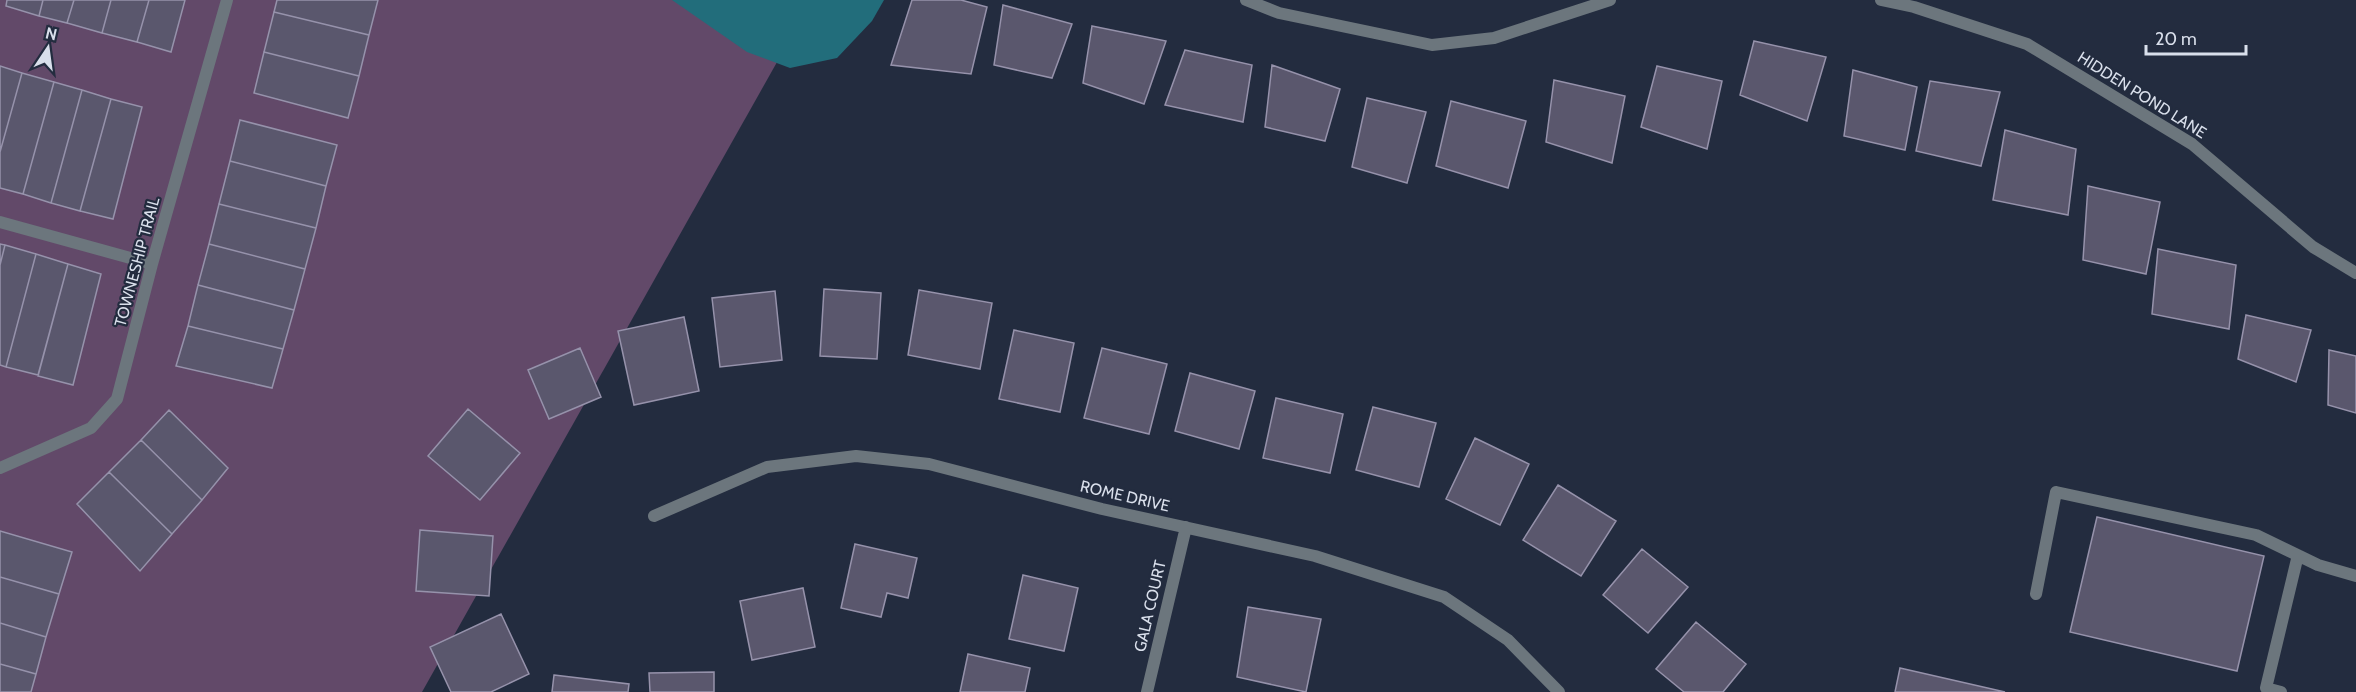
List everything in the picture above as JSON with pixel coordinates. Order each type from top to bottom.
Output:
[{"type":"street","name":"TOWNESHIP TRAIL","points":[[0,468],[91,428],[117,399],[152,264],[227,0]]},
{"type":"street","points":[[1246,0],[1279,13],[1432,45],[1494,38],[1610,0]]},
{"type":"street","name":"HIDDEN POND LANE","points":[[1881,0],[1914,8],[2027,44],[2192,144],[2313,248],[2356,273]]},
{"type":"street","points":[[0,222],[152,264]]},
{"type":"street","name":"ROME DRIVE","points":[[654,516],[767,467],[856,456],[929,464],[1315,556],[1444,597],[1508,640],[1559,692]]},
{"type":"street","points":[[2036,594],[2056,492],[2256,535],[2318,565],[2356,576]]},
{"type":"street","name":"GALA COURT","points":[[1147,692],[1186,527]]},
{"type":"street","points":[[2281,692],[2266,688],[2298,555]]},
{"type":"shaded area","points":[[0,0],[812,0],[422,692],[0,692]]},
{"type":"shaded area","points":[[672,0],[884,0],[872,21],[837,58],[790,68],[747,52]]},
{"type":"building","points":[[7,0],[43,0],[39,16],[6,6]]},
{"type":"building","points":[[43,0],[74,0],[67,23],[39,16]]},
{"type":"building","points":[[74,0],[111,0],[102,33],[67,23]]},
{"type":"building","points":[[111,0],[149,0],[137,42],[102,33]]},
{"type":"building","points":[[149,0],[185,0],[171,52],[137,42]]},
{"type":"building","points":[[277,0],[378,0],[369,35],[274,12]]},
{"type":"building","points":[[912,0],[961,0],[987,7],[971,74],[891,65]]},
{"type":"building","points":[[1003,5],[1072,24],[1052,78],[994,65]]},
{"type":"building","points":[[274,12],[369,35],[359,76],[264,52]]},
{"type":"building","points":[[1092,26],[1166,41],[1144,104],[1083,83]]},
{"type":"building","points":[[1754,41],[1826,57],[1807,121],[1740,95]]},
{"type":"building","points":[[1185,50],[1252,65],[1243,122],[1165,105]]},
{"type":"building","points":[[264,52],[359,76],[348,118],[254,93]]},
{"type":"building","points":[[1272,65],[1340,89],[1325,141],[1265,127]]},
{"type":"building","points":[[0,66],[22,73],[0,152]]},
{"type":"building","points":[[1657,66],[1722,81],[1707,149],[1641,127]]},
{"type":"building","points":[[1853,70],[1917,87],[1905,150],[1844,136]]},
{"type":"building","points":[[22,73],[54,82],[23,194],[0,188],[0,152]]},
{"type":"building","points":[[1554,80],[1625,96],[1612,163],[1546,142]]},
{"type":"building","points":[[1930,81],[2000,92],[1981,166],[1916,151]]},
{"type":"building","points":[[54,82],[82,90],[51,203],[23,194]]},
{"type":"building","points":[[82,90],[111,99],[80,211],[51,203]]},
{"type":"building","points":[[1367,98],[1426,112],[1407,183],[1352,167]]},
{"type":"building","points":[[111,99],[142,107],[113,219],[80,211]]},
{"type":"building","points":[[1451,101],[1526,121],[1508,188],[1436,166]]},
{"type":"building","points":[[240,120],[337,145],[326,186],[230,161]]},
{"type":"building","points":[[2005,130],[2076,149],[2068,215],[1993,200]]},
{"type":"building","points":[[230,161],[326,186],[316,228],[219,204]]},
{"type":"building","points":[[2088,186],[2160,202],[2146,274],[2083,260]]},
{"type":"building","points":[[219,204],[316,228],[305,269],[209,244]]},
{"type":"building","points":[[0,244],[5,245],[0,265]]},
{"type":"building","points":[[209,244],[305,269],[294,310],[198,285]]},
{"type":"building","points":[[5,245],[36,254],[6,367],[0,365],[0,265]]},
{"type":"building","points":[[2158,249],[2236,265],[2229,329],[2152,314]]},
{"type":"building","points":[[36,254],[68,264],[38,375],[6,367]]},
{"type":"building","points":[[68,264],[101,274],[73,385],[38,376]]},
{"type":"building","points":[[198,285],[294,310],[283,349],[188,326]]},
{"type":"building","points":[[824,289],[881,293],[877,359],[820,356]]},
{"type":"building","points":[[919,290],[992,303],[980,369],[908,355]]},
{"type":"building","points":[[775,291],[782,360],[720,367],[712,298]]},
{"type":"building","points":[[2246,315],[2311,330],[2296,382],[2238,359]]},
{"type":"building","points":[[684,317],[699,391],[634,405],[618,331]]},
{"type":"building","points":[[188,326],[283,349],[272,388],[176,366]]},
{"type":"building","points":[[1014,330],[1074,343],[1060,412],[999,399]]},
{"type":"building","points":[[580,348],[601,397],[549,419],[528,370]]},
{"type":"building","points":[[1102,348],[1167,364],[1149,434],[1084,418]]},
{"type":"building","points":[[2329,350],[2356,356],[2356,413],[2328,405]]},
{"type":"building","points":[[1190,373],[1255,391],[1239,449],[1175,431]]},
{"type":"building","points":[[1276,398],[1343,414],[1330,473],[1263,458]]},
{"type":"building","points":[[1373,407],[1436,423],[1419,487],[1356,470]]},
{"type":"building","points":[[468,409],[520,453],[480,500],[428,456]]},
{"type":"building","points":[[169,410],[228,468],[202,500],[141,440]]},
{"type":"building","points":[[1475,438],[1529,464],[1500,525],[1446,499]]},
{"type":"building","points":[[141,440],[202,500],[172,534],[109,472]]},
{"type":"building","points":[[109,472],[172,534],[140,571],[77,504]]},
{"type":"building","points":[[1558,485],[1616,521],[1581,576],[1523,540]]},
{"type":"building","points":[[2097,517],[2264,556],[2237,671],[2070,632]]},
{"type":"building","points":[[420,530],[493,536],[489,596],[416,591]]},
{"type":"building","points":[[0,531],[72,552],[59,594],[0,577]]},
{"type":"building","points":[[855,544],[917,558],[908,598],[887,593],[881,617],[841,608]]},
{"type":"building","points":[[1642,549],[1688,587],[1648,633],[1603,595]]},
{"type":"building","points":[[1023,575],[1078,588],[1064,651],[1009,639]]},
{"type":"building","points":[[0,577],[59,594],[46,637],[0,623]]},
{"type":"building","points":[[803,588],[815,647],[752,660],[740,601]]},
{"type":"building","points":[[1248,607],[1321,619],[1306,692],[1237,677]]},
{"type":"building","points":[[501,614],[529,674],[491,692],[451,692],[430,647]]},
{"type":"building","points":[[1696,622],[1746,664],[1723,692],[1684,692],[1656,669]]},
{"type":"building","points":[[0,623],[46,637],[36,674],[0,664]]},
{"type":"building","points":[[968,654],[1030,668],[1025,692],[960,692]]},
{"type":"building","points":[[0,664],[36,674],[31,692],[0,692]]},
{"type":"building","points":[[1900,668],[2005,692],[1895,692]]},
{"type":"building","points":[[714,672],[714,692],[650,692],[649,673]]},
{"type":"building","points":[[554,675],[629,684],[628,692],[552,692]]}]
